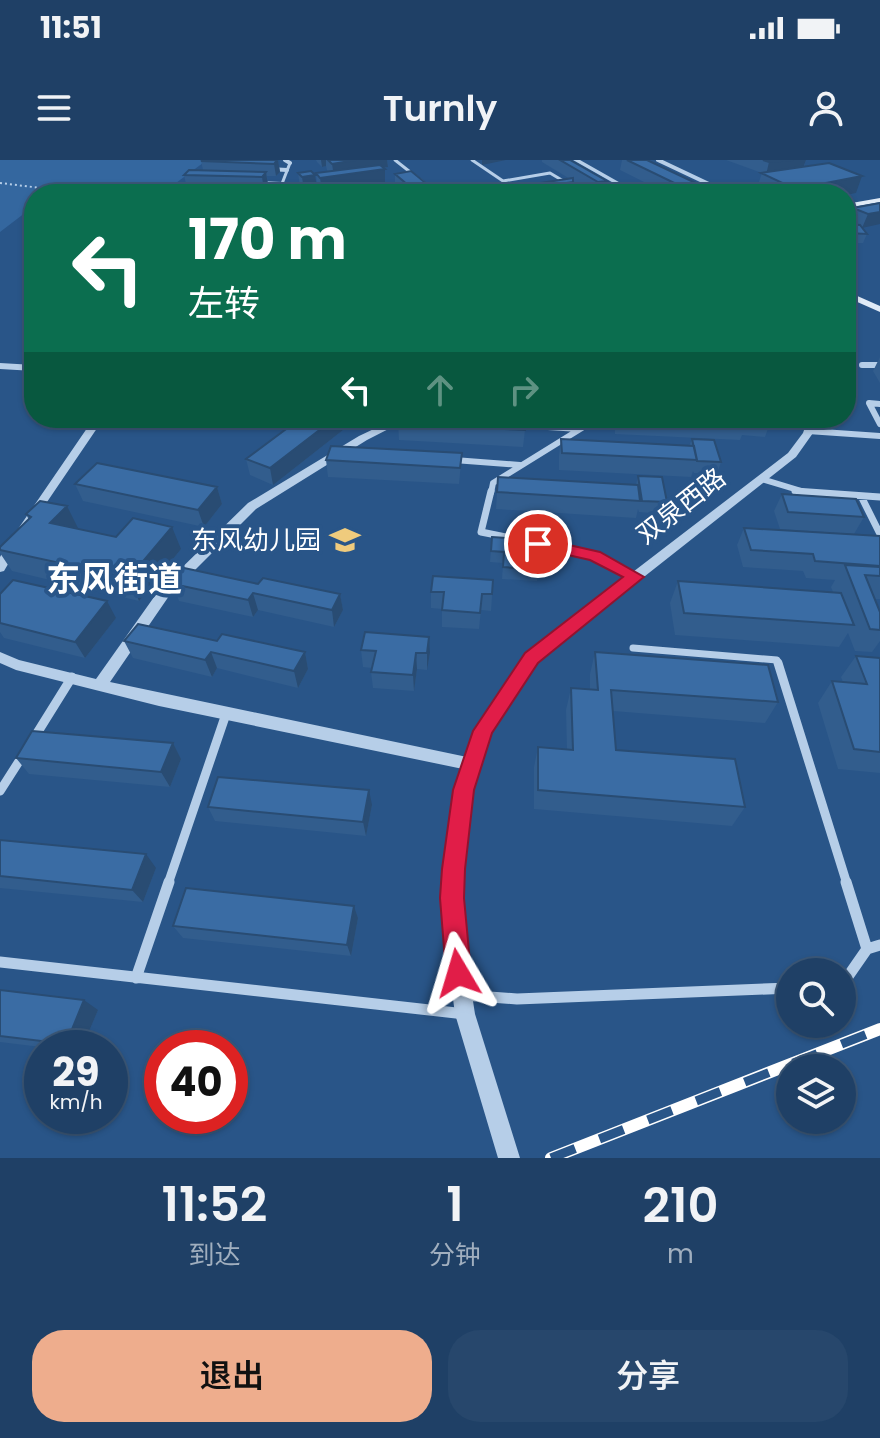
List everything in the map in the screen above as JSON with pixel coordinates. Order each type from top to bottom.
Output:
[{"type":"main road","points":[[856,204],[880,200]]},
{"type":"main road","points":[[856,298],[880,309]]},
{"type":"street","points":[[576,160],[618,184]]},
{"type":"street","points":[[658,160],[709,184]]},
{"type":"street","points":[[259,169],[287,170]]},
{"type":"street","points":[[250,182],[282,184]]},
{"type":"street","points":[[862,365],[880,365]]},
{"type":"street","points":[[0,366],[24,367]]},
{"type":"street","points":[[880,404],[869,403],[880,424]]},
{"type":"street","points":[[0,568],[32,513],[76,458],[93,428]]},
{"type":"street","points":[[100,685],[164,593],[252,506],[386,428]]},
{"type":"street","points":[[566,428],[581,429]]},
{"type":"street","name":"双泉西路","points":[[509,1158],[463,1005],[452,898],[464,790],[470,764],[499,703],[531,658],[792,455],[808,428]]},
{"type":"street","points":[[833,428],[880,436]]},
{"type":"street","points":[[581,429],[493,483],[481,532],[594,556],[635,577]]},
{"type":"street","points":[[342,451],[357,453]]},
{"type":"street","points":[[447,460],[522,465]]},
{"type":"street","points":[[762,479],[799,492],[880,497]]},
{"type":"street","points":[[861,496],[880,534]]},
{"type":"street","points":[[633,648],[777,660],[867,949]]},
{"type":"street","points":[[0,657],[16,665],[226,714],[470,764]]},
{"type":"street","points":[[0,791],[72,677]]},
{"type":"street","points":[[136,978],[226,714]]},
{"type":"street","points":[[856,965],[867,949],[880,945]]},
{"type":"street","points":[[0,962],[136,978],[463,1005],[517,999],[776,989]]},
{"type":"lane","points":[[395,160],[426,184]]},
{"type":"lane","points":[[472,160],[503,181],[550,173],[568,184]]},
{"type":"lane","points":[[282,184],[287,162]]},
{"type":"path","points":[[0,183],[24,186]]},
{"type":"shaded area","points":[[0,160],[207,160],[175,184],[24,184],[24,214],[0,232]]},
{"type":"building","points":[[203,160],[277,160],[274,164]]},
{"type":"building","points":[[328,160],[356,160],[332,164]]},
{"type":"building","points":[[560,160],[570,160],[607,181],[598,182]]},
{"type":"building","points":[[627,160],[647,160],[698,184],[676,184]]},
{"type":"building","points":[[829,163],[862,176],[821,184],[784,184],[761,173]]},
{"type":"building","points":[[380,165],[385,169],[320,178],[316,173]]},
{"type":"building","points":[[189,170],[266,172],[262,177],[184,175]]},
{"type":"building","points":[[311,171],[315,175],[302,177],[298,173]]},
{"type":"building","points":[[411,171],[427,184],[407,184],[395,174]]},
{"type":"building","points":[[573,178],[573,182],[534,184]]},
{"type":"building","points":[[880,203],[880,212],[868,214],[856,207]]},
{"type":"building","points":[[856,225],[860,225],[867,234],[856,233]]},
{"type":"building","points":[[288,428],[322,428],[270,468],[246,459]]},
{"type":"building","points":[[483,428],[525,428],[525,430]]},
{"type":"building","points":[[561,439],[694,446],[697,460],[562,453]]},
{"type":"building","points":[[692,439],[714,440],[721,462],[697,461]]},
{"type":"building","points":[[331,446],[462,453],[460,468],[326,460]]},
{"type":"building","points":[[97,463],[217,487],[198,510],[75,484]]},
{"type":"building","points":[[638,476],[662,477],[667,502],[642,501]]},
{"type":"building","points":[[498,477],[638,485],[640,501],[497,492]]},
{"type":"building","points":[[782,494],[856,499],[864,517],[788,512]]},
{"type":"building","points":[[40,501],[67,506],[50,523],[116,537],[133,518],[172,527],[129,578],[0,550],[31,517],[26,514]]},
{"type":"building","points":[[744,528],[880,536],[880,566],[815,561],[813,554],[751,550]]},
{"type":"building","points":[[492,537],[548,541],[548,553],[539,553],[539,570],[503,567],[504,552],[491,551]]},
{"type":"building","points":[[845,565],[880,567],[880,576],[865,575],[880,612],[880,630],[870,629]]},
{"type":"building","points":[[184,568],[258,584],[263,578],[340,594],[332,610],[253,593],[248,600],[173,584]]},
{"type":"building","points":[[433,576],[493,580],[492,594],[482,594],[480,613],[442,610],[444,592],[431,592]]},
{"type":"building","points":[[13,580],[107,601],[75,642],[0,623],[0,594]]},
{"type":"building","points":[[678,581],[841,593],[854,625],[684,613]]},
{"type":"building","points":[[138,624],[217,641],[222,634],[305,652],[294,671],[211,652],[205,660],[124,641]]},
{"type":"building","points":[[365,632],[429,637],[427,653],[416,653],[413,675],[371,672],[376,651],[361,650]]},
{"type":"building","points":[[595,652],[768,665],[778,702],[611,690],[616,750],[735,759],[745,807],[538,790],[538,747],[573,750],[571,688],[598,690]]},
{"type":"building","points":[[856,656],[880,658],[880,752],[854,749],[832,681],[867,684]]},
{"type":"building","points":[[32,731],[173,743],[161,772],[16,758]]},
{"type":"building","points":[[218,777],[369,790],[363,822],[208,807]]},
{"type":"building","points":[[0,840],[146,854],[132,890],[0,876]]},
{"type":"building","points":[[186,888],[354,906],[347,945],[173,926]]},
{"type":"building","points":[[0,990],[84,1000],[72,1030],[24,1030],[24,1039],[0,1036]]},
{"type":"railway","points":[[551,1158],[880,1029]]},
{"type":"place","name":"东风幼儿园","points":[[345,540]]},
{"type":"district","name":"东风街道","points":[[114,579]]},
{"type":"route","points":[[458,973],[453,930],[454,869],[464,790],[483,731],[531,658],[635,577],[594,556],[538,544]]}]
